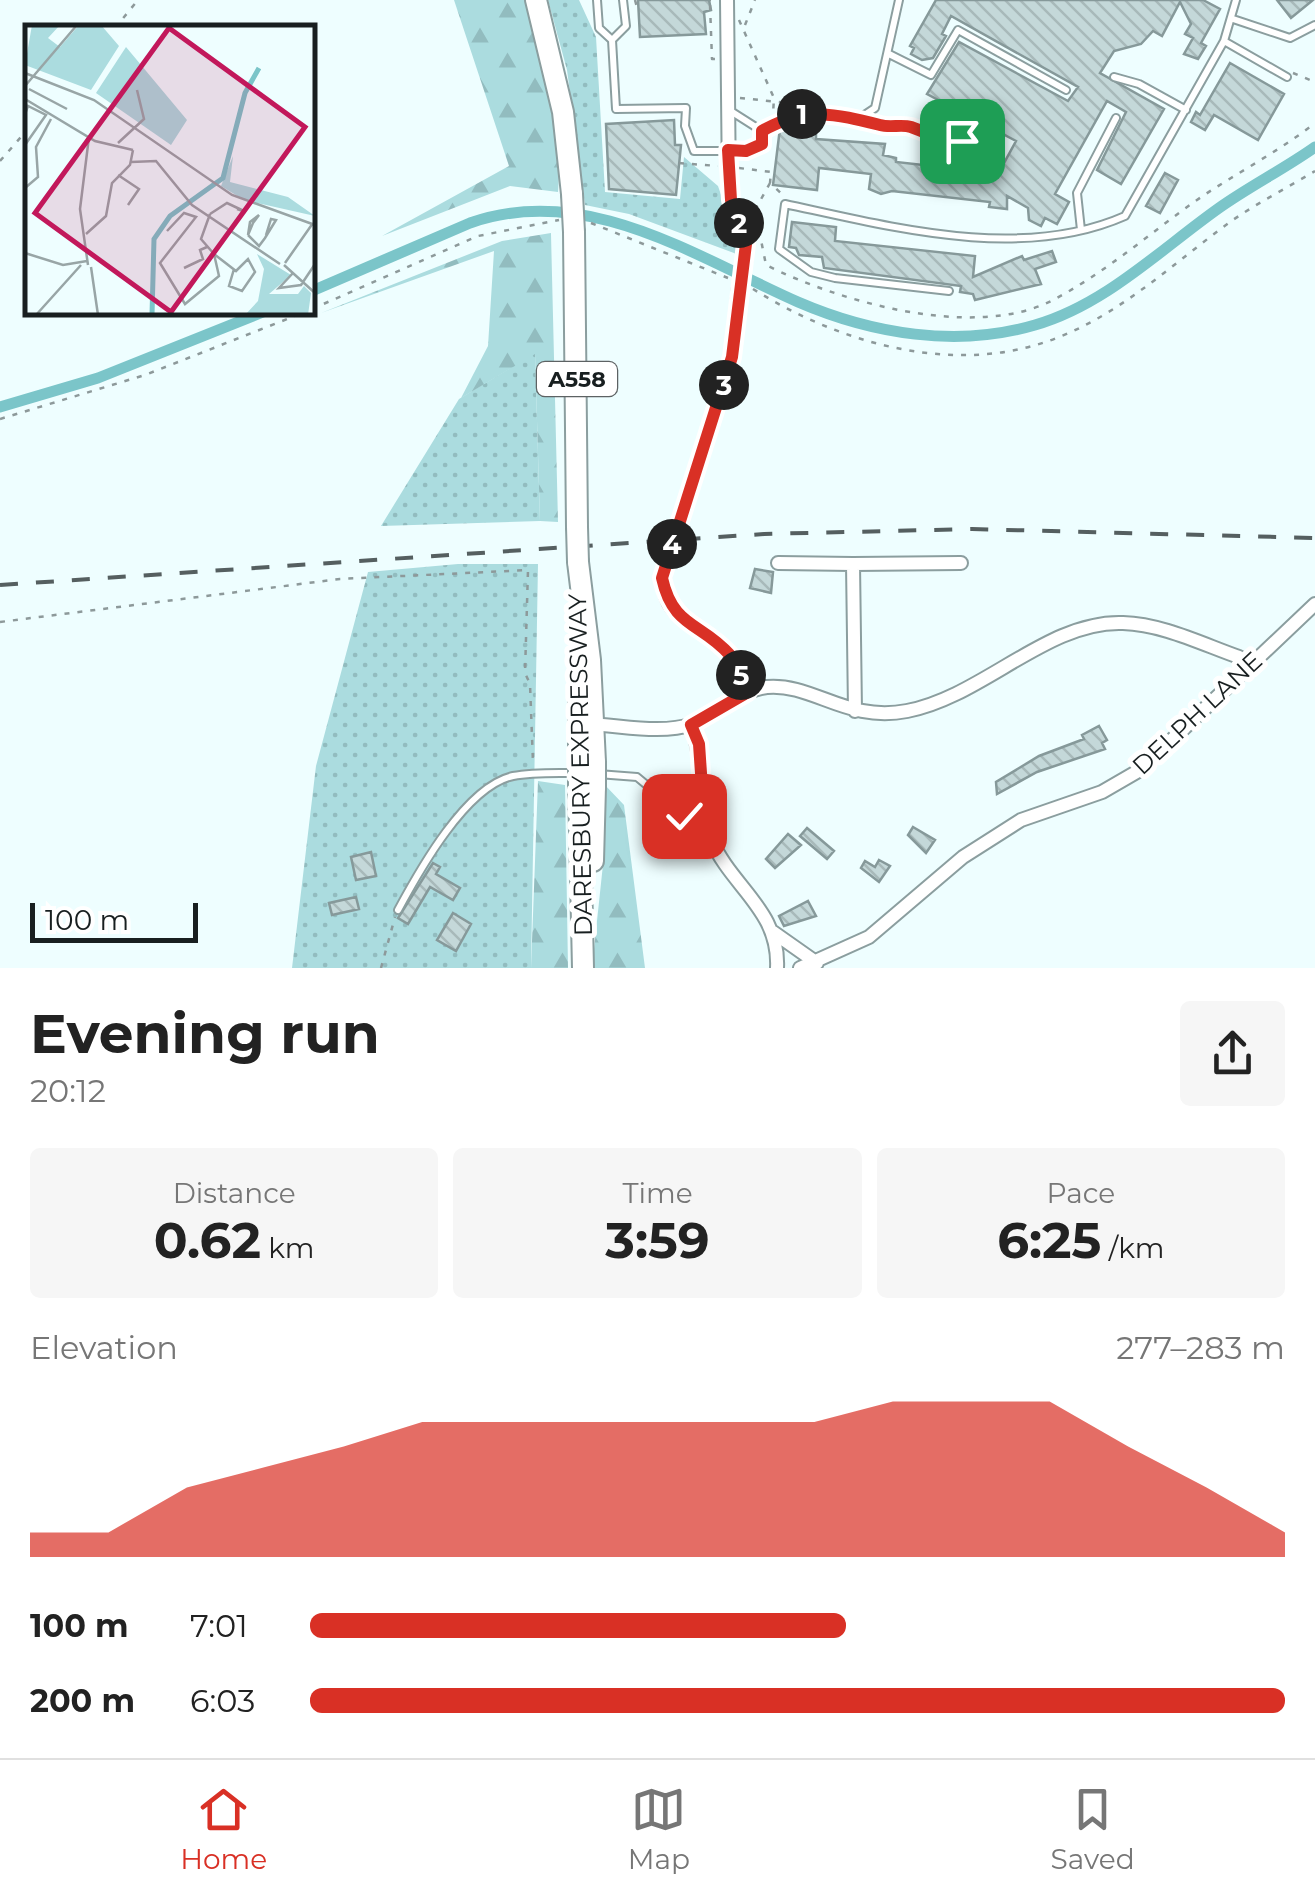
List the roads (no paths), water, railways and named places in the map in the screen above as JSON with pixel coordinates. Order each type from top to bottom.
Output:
[{"type":"main road","name":"DARESBURY EXPRESSWAY","points":[[536,0],[563,112],[574,232],[577,527],[587,724],[585,968]]},
{"type":"street","points":[[727,0],[731,200],[746,244],[745,264],[732,357],[662,578],[667,600],[680,620],[731,657],[748,692]]},
{"type":"street","points":[[778,563],[961,564]]},
{"type":"street","points":[[853,564],[855,712]]},
{"type":"street","name":"DELPH LANE","points":[[800,968],[884,927],[963,857],[1021,820],[1102,792],[1140,770],[1315,604]]},
{"type":"street","points":[[587,724],[656,728],[691,725],[748,692],[784,688],[855,712],[882,715],[912,710],[961,692],[1086,626],[1122,623],[1151,627],[1239,657]]},
{"type":"street","points":[[691,725],[699,744],[704,817],[720,856],[746,886],[773,932],[777,968]]},
{"type":"street","points":[[773,932],[817,963]]},
{"type":"lane","points":[[597,0],[600,28],[612,40],[616,109],[686,108],[685,126],[694,151],[746,151],[762,144],[762,131],[730,102]]},
{"type":"lane","points":[[612,40],[626,26],[624,0]]},
{"type":"lane","points":[[864,116],[876,108],[899,0]]},
{"type":"lane","points":[[949,291],[811,272],[779,249],[786,204],[899,228],[956,234],[1041,236],[1081,230],[1126,216],[1224,41],[1236,0]]},
{"type":"lane","points":[[1233,18],[1290,38],[1315,25]]},
{"type":"lane","points":[[889,54],[931,75],[958,30],[1066,90]]},
{"type":"lane","points":[[1224,41],[1287,77]]},
{"type":"lane","points":[[1114,77],[1139,84],[1186,110]]},
{"type":"lane","points":[[762,131],[799,114],[864,116],[883,126],[911,127],[928,139],[962,141]]},
{"type":"lane","points":[[1081,230],[1077,193],[1116,118]]},
{"type":"lane","points":[[398,910],[433,844],[492,786],[510,776],[636,776],[684,816],[704,817]]},
{"type":"waterway","points":[[315,290],[470,223],[513,213],[556,212],[598,218],[639,230],[798,302],[855,322],[915,334],[975,336],[1005,332],[1061,316],[1109,290],[1219,208],[1315,147]]},
{"type":"waterway","points":[[0,407],[98,378],[256,315]]},
{"type":"railway","points":[[0,585],[764,534],[972,529],[1315,538]]}]
